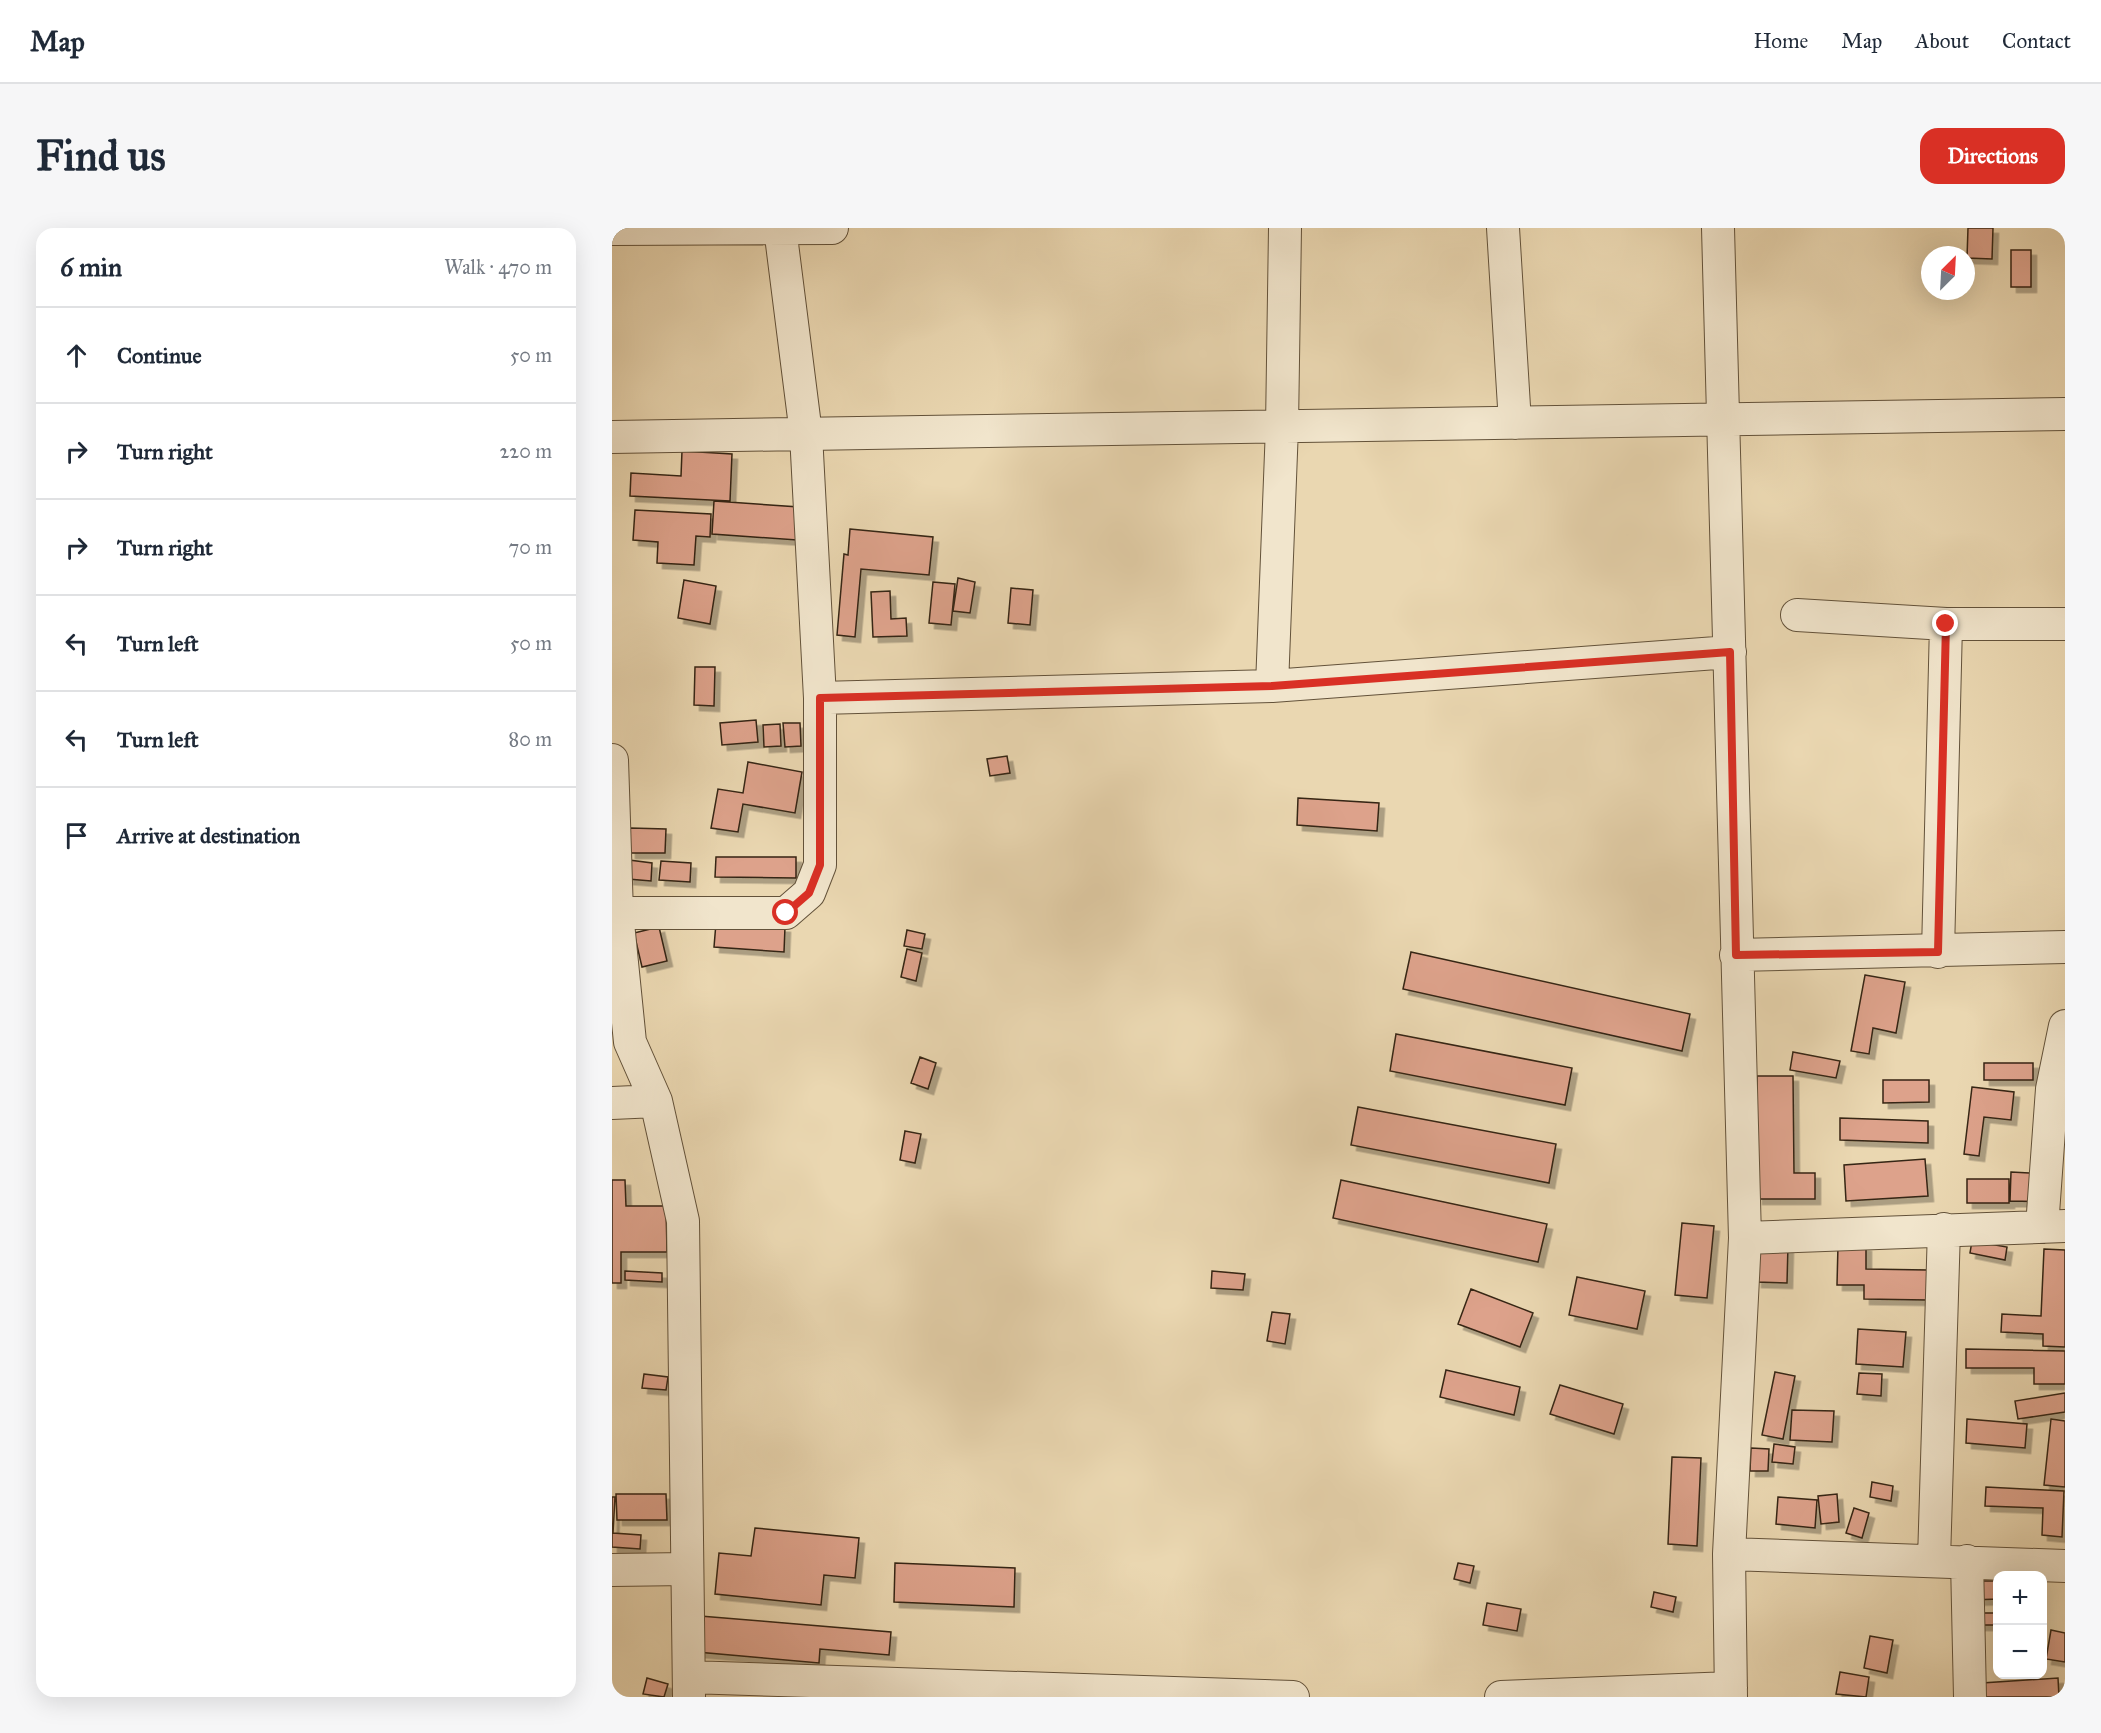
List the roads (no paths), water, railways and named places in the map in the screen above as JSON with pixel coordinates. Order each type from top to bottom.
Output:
[{"type":"street","points":[[612,229],[832,228]]},
{"type":"street","points":[[1272,686],[1282,427],[1285,228]]},
{"type":"street","points":[[1503,228],[1515,423]]},
{"type":"street","points":[[1501,1697],[1731,1692],[1729,1554],[1745,1238],[1718,228]]},
{"type":"street","points":[[615,914],[786,913],[809,893],[820,865],[820,698],[806,434],[780,229]]},
{"type":"street","points":[[612,437],[2065,414]]},
{"type":"street","points":[[1797,615],[1946,624],[2065,624]]},
{"type":"street","points":[[1938,952],[1946,624]]},
{"type":"street","points":[[820,698],[1272,686],[1730,652]]},
{"type":"street","points":[[612,760],[615,914],[630,1042],[656,1101],[683,1221],[689,1687],[1293,1697]]},
{"type":"street","points":[[1736,955],[1938,952],[2065,947]]},
{"type":"street","points":[[1745,1238],[2054,1226],[2052,1089],[2065,1026]]},
{"type":"street","points":[[612,1102],[656,1101]]},
{"type":"street","points":[[1934,1560],[1944,1229]]},
{"type":"street","points":[[1729,1554],[2065,1566]]},
{"type":"street","points":[[1967,1561],[1970,1697]]},
{"type":"street","points":[[612,1570],[687,1569]]}]
